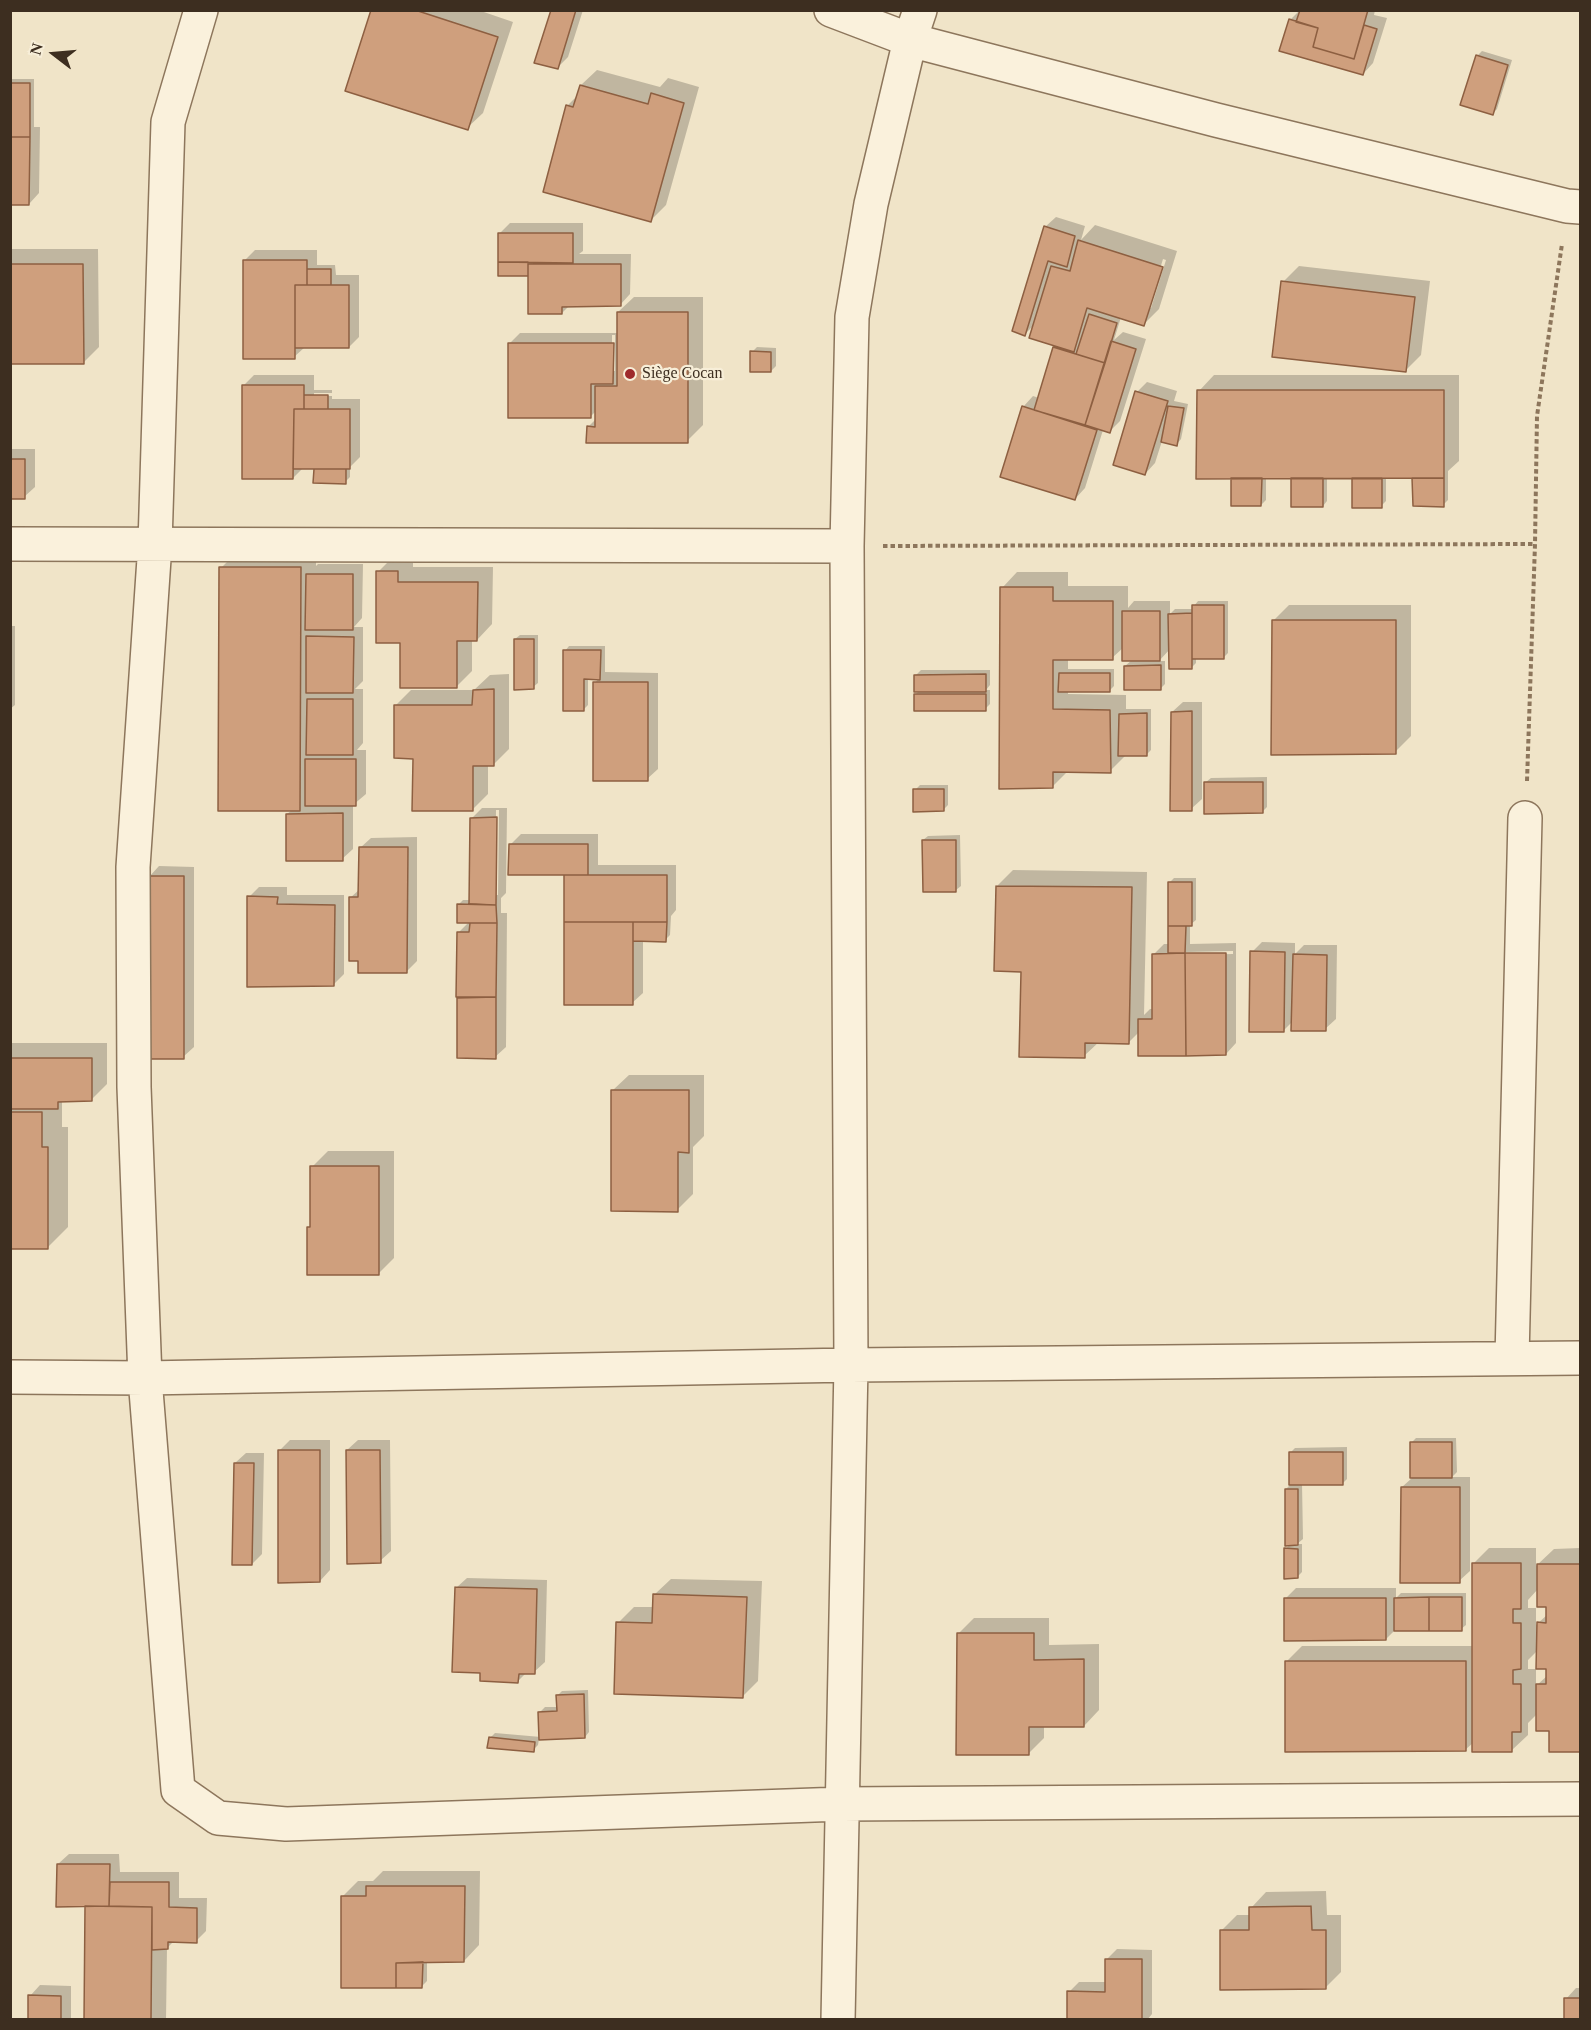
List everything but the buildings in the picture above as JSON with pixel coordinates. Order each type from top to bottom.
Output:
[{"type":"street","points":[[201,10],[168,122],[155,544],[133,867],[134,1087],[145,1378],[178,1790],[218,1818],[286,1824],[842,1804],[1581,1799]]},
{"type":"street","points":[[831,10],[915,26],[1216,120],[1574,207]]},
{"type":"street","points":[[838,2019],[850,1365],[846,546],[852,317],[871,204],[915,26]]},
{"type":"street","points":[[10,544],[846,546]]},
{"type":"street","points":[[1512,1358],[1525,818]]},
{"type":"street","points":[[10,1377],[145,1378],[850,1365],[1581,1358]]},
{"type":"path","points":[[1525,818],[1535,544],[1537,416],[1574,207]]},
{"type":"path","points":[[846,546],[1535,544]]},
{"type":"place","name":"Siège Cocan","points":[[630,374]]}]
